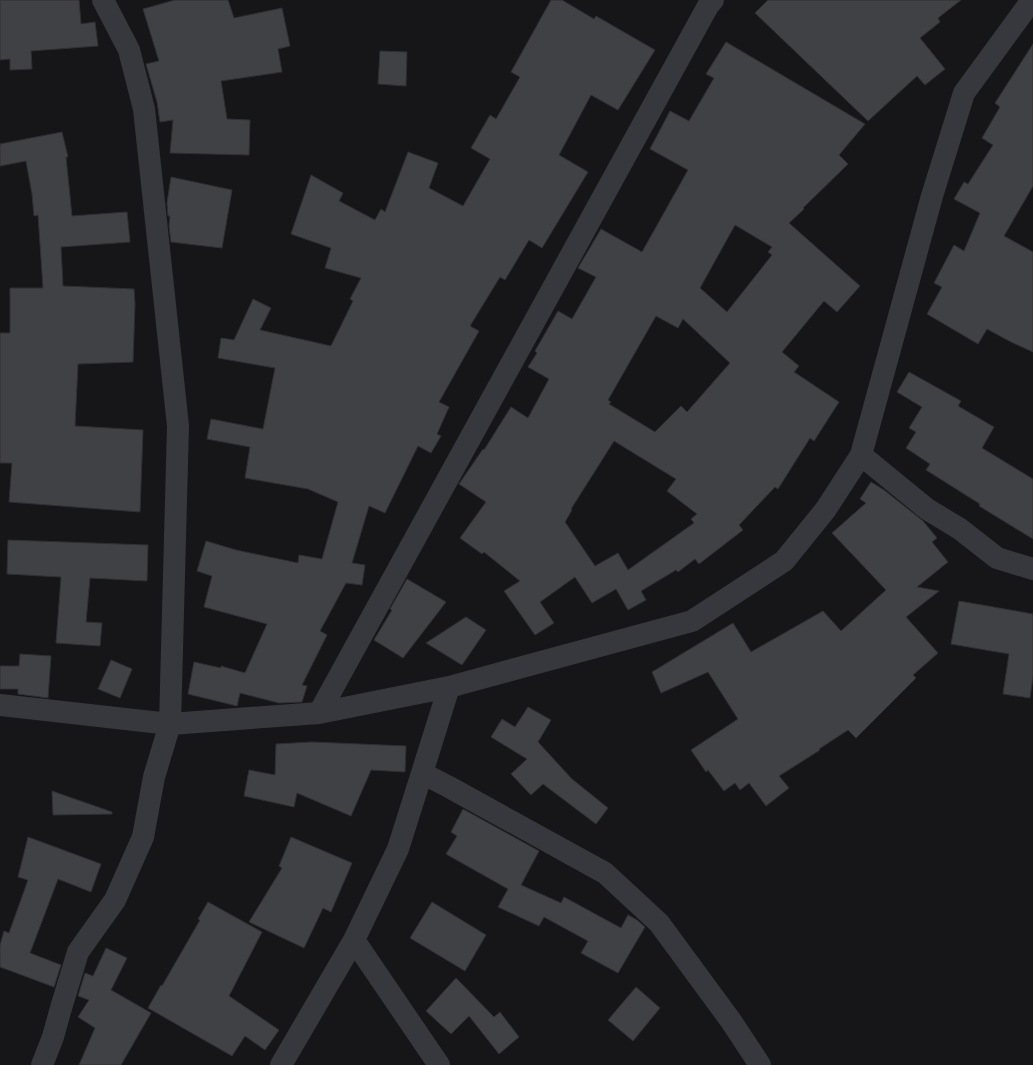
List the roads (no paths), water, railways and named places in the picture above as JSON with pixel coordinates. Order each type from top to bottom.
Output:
[{"type":"street","points":[[42,1065],[54,1037],[78,952],[114,900],[143,837],[154,777],[170,724],[178,426],[144,109],[129,50],[103,0]]},
{"type":"street","points":[[319,713],[708,6],[713,0]]},
{"type":"street","points":[[0,706],[170,724],[319,713],[449,687],[692,621],[784,561],[826,508],[861,455],[932,196],[964,93],[1028,2]]},
{"type":"street","points":[[861,455],[927,509],[960,529],[997,558],[1033,569]]},
{"type":"street","points":[[281,1065],[354,940],[398,849],[449,687]]},
{"type":"street","points":[[422,773],[605,873],[660,923],[731,1021],[760,1065]]},
{"type":"street","points":[[354,940],[439,1065]]}]
